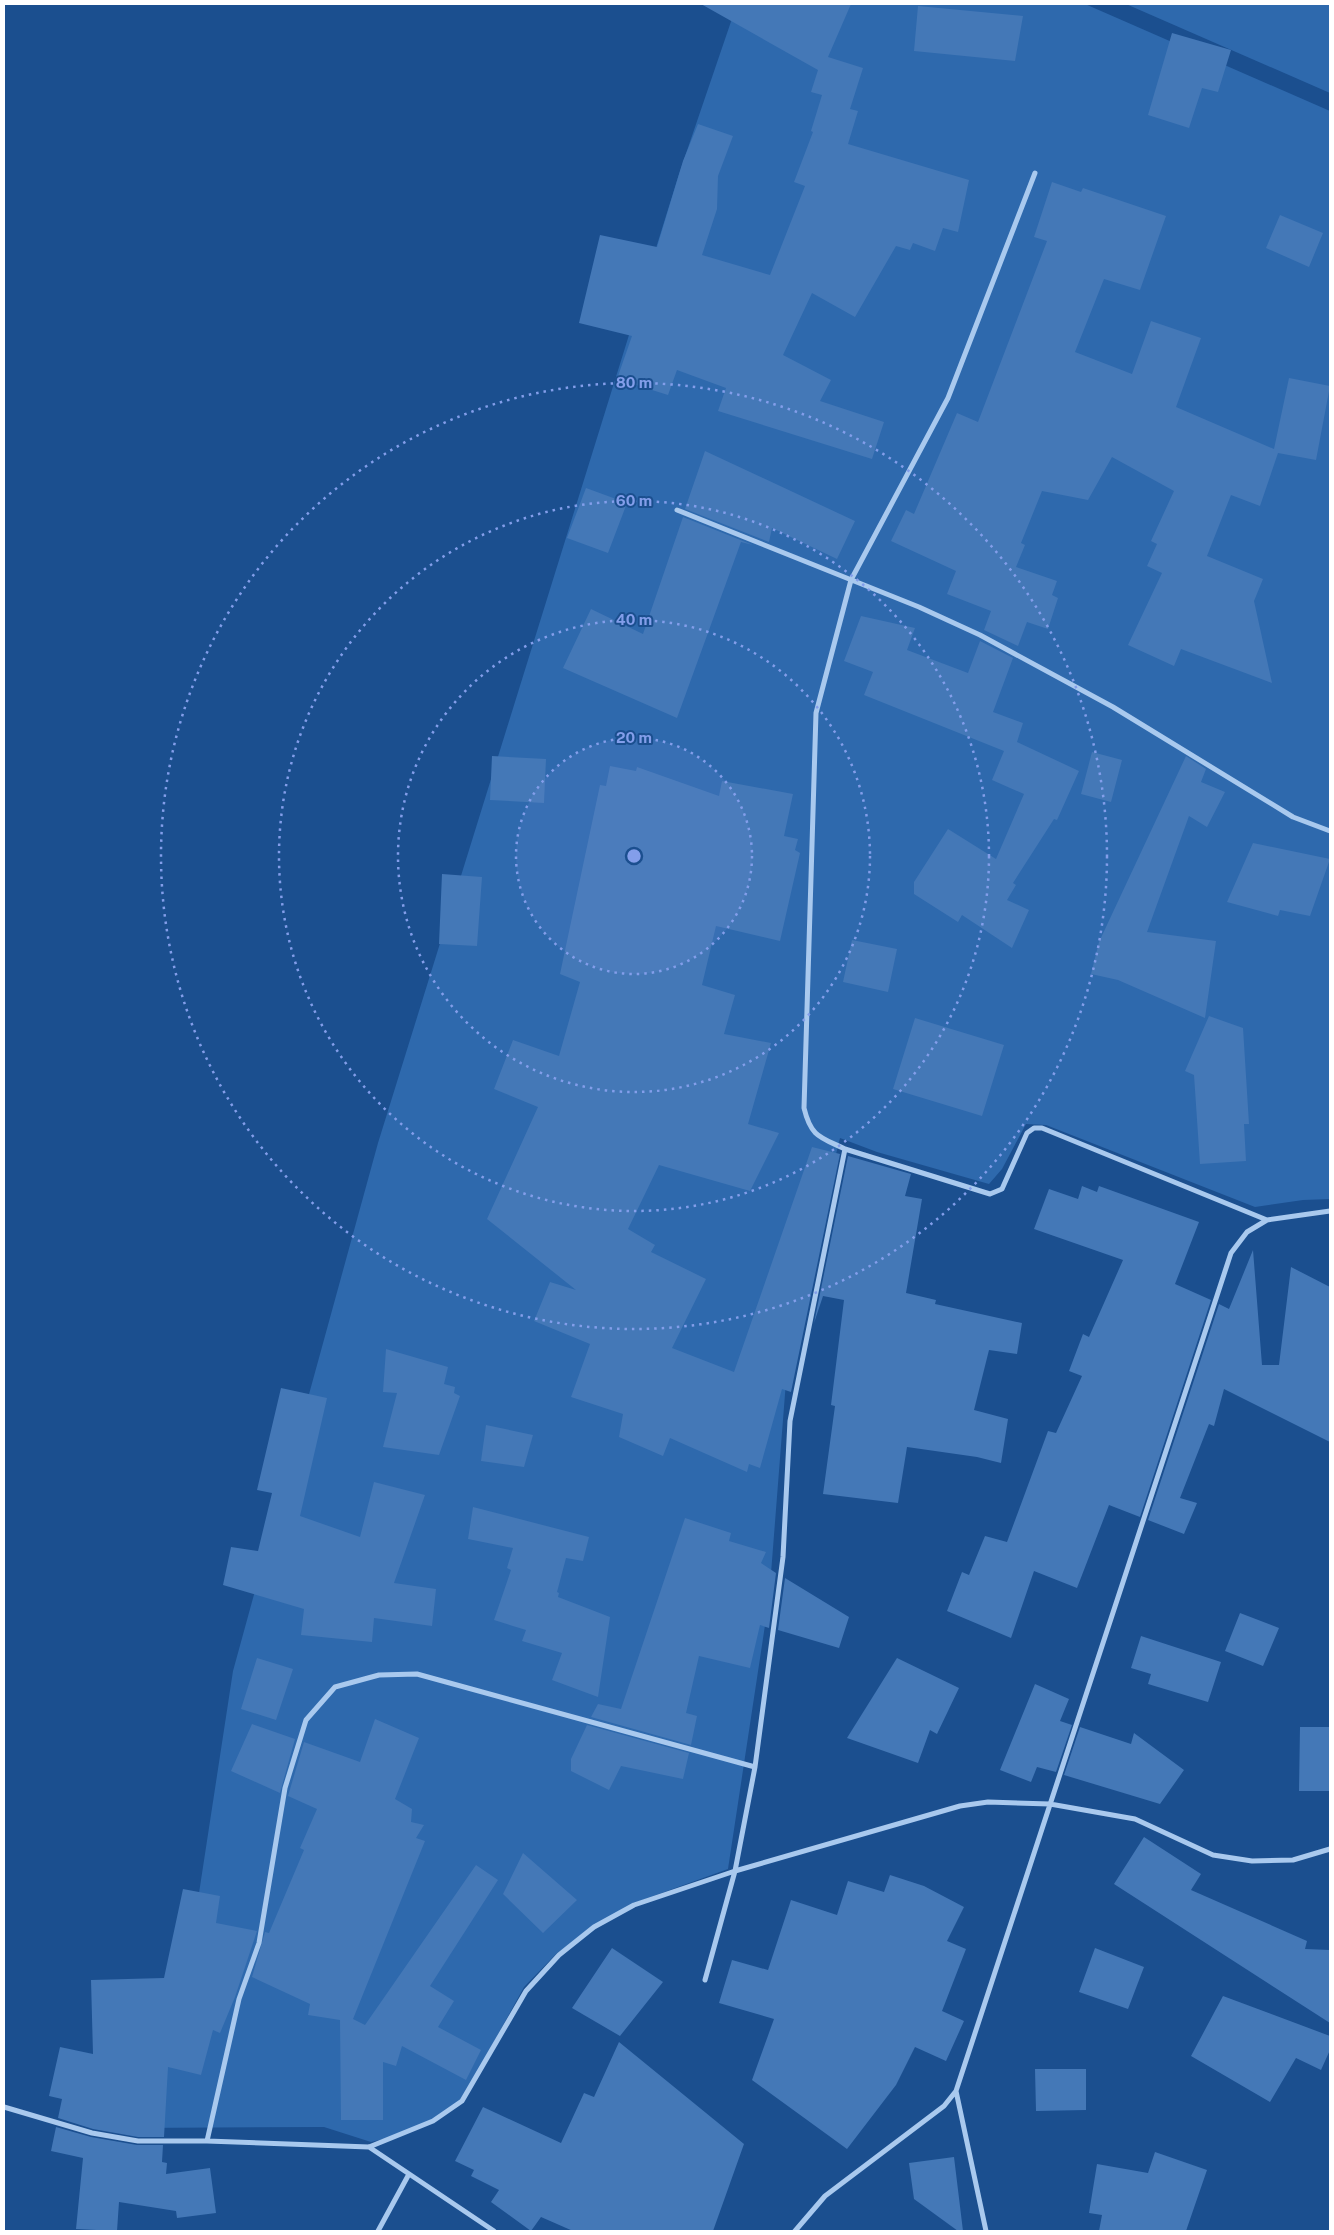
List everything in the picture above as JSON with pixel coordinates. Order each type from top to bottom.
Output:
[{"type":"street","points":[[1034,173],[948,398],[851,580],[816,713],[804,1108],[808,1125],[815,1135],[845,1150],[990,1194],[1002,1189],[1027,1133],[1034,1128],[1042,1128],[1267,1220]]},
{"type":"street","points":[[677,510],[919,607],[980,636],[1113,707],[1293,817],[1330,831]]},
{"type":"street","points":[[705,1980],[735,1871],[755,1767],[783,1557],[790,1420],[845,1150]]},
{"type":"street","points":[[795,2231],[825,2196],[944,2106],[956,2091],[1231,1253],[1247,1232],[1267,1220],[1330,1211]]},
{"type":"street","points":[[207,2141],[239,1999],[258,1943],[285,1788],[306,1720],[335,1687],[378,1675],[417,1674],[755,1767]]},
{"type":"street","points":[[4,2106],[92,2133],[138,2141],[207,2141],[369,2147],[433,2121],[462,2101],[526,1991],[559,1955],[594,1927],[634,1905],[735,1871],[960,1806],[988,1802],[1050,1804],[1135,1819],[1213,1855],[1252,1861],[1293,1860],[1330,1849]]},
{"type":"street","points":[[956,2091],[986,2231]]},
{"type":"street","points":[[369,2147],[494,2231]]},
{"type":"street","points":[[378,2231],[409,2174]]},
{"type":"shaded area","points":[[737,4],[1085,4],[1330,111],[1330,1199],[1303,1200],[1255,1207],[1046,1125],[1026,1124],[1002,1169],[989,1184],[877,1152],[840,1138],[789,1343],[769,1599],[728,1869],[634,1903],[557,1953],[524,1987],[462,2100],[434,2120],[401,2135],[371,2142],[324,2127],[133,2128],[186,1978],[233,1671],[378,1143],[679,174]]},
{"type":"shaded area","points":[[1126,4],[1330,4],[1330,93]]},
{"type":"building","points":[[701,4],[851,4],[828,57],[863,68],[850,109],[858,111],[848,144],[969,180],[958,232],[943,228],[935,251],[913,243],[910,250],[896,246],[855,317],[812,293],[783,355],[831,380],[820,401],[884,422],[872,459],[718,411],[726,388],[677,370],[668,395],[617,379],[632,336],[579,323],[600,235],[657,247],[683,161],[698,124],[733,136],[718,176],[717,209],[702,255],[770,275],[805,186],[794,182],[813,132],[811,131],[822,95],[811,92],[818,70]]},
{"type":"building","points":[[918,6],[1023,16],[1015,61],[914,51]]},
{"type":"building","points":[[1172,33],[1231,50],[1218,92],[1202,88],[1189,128],[1148,115]]},
{"type":"building","points":[[1052,182],[1081,192],[1083,188],[1166,216],[1140,290],[1104,279],[1075,352],[1132,374],[1151,321],[1201,338],[1176,407],[1274,449],[1289,378],[1330,386],[1316,460],[1278,453],[1260,506],[1231,495],[1207,556],[1263,579],[1254,601],[1272,683],[1181,649],[1174,666],[1128,645],[1162,573],[1147,566],[1157,544],[1151,541],[1174,491],[1112,457],[1088,500],[1042,491],[1021,543],[1025,545],[1016,567],[1057,581],[1052,595],[1058,598],[1048,629],[1027,622],[1018,646],[984,630],[991,611],[947,594],[956,571],[891,541],[906,510],[914,514],[957,413],[978,422],[1047,241],[1034,237]]},
{"type":"building","points":[[1280,215],[1323,233],[1309,267],[1266,248]]},
{"type":"building","points":[[705,451],[855,521],[837,559],[772,528],[769,542],[685,509]]},
{"type":"building","points":[[586,488],[627,503],[608,553],[567,538]]},
{"type":"building","points":[[683,517],[753,545],[741,542],[677,718],[563,668],[591,609],[643,634]]},
{"type":"building","points":[[861,616],[915,628],[907,650],[968,673],[980,641],[1013,658],[993,712],[1023,723],[1017,742],[1079,771],[1057,820],[1054,819],[1013,883],[1016,885],[1007,900],[1029,910],[1012,948],[962,915],[958,922],[914,894],[914,882],[948,829],[996,859],[1024,794],[992,780],[1004,751],[864,695],[873,672],[844,661]]},
{"type":"building","points":[[1092,752],[1122,760],[1111,802],[1081,794]]},
{"type":"building","points":[[492,756],[546,759],[544,803],[490,800]]},
{"type":"building","points":[[1186,756],[1206,769],[1201,782],[1225,792],[1207,827],[1189,816],[1147,932],[1216,941],[1205,1018],[1118,980],[1091,974],[1099,942]]},
{"type":"building","points":[[610,766],[636,771],[637,767],[719,796],[722,781],[793,794],[784,836],[798,839],[795,850],[800,853],[780,941],[716,926],[702,985],[735,995],[724,1034],[771,1043],[748,1124],[779,1133],[750,1191],[659,1165],[628,1229],[655,1245],[651,1252],[706,1279],[672,1348],[734,1372],[812,1147],[840,1154],[791,1392],[782,1389],[760,1468],[749,1464],[747,1472],[670,1438],[663,1456],[619,1437],[623,1414],[571,1397],[590,1344],[534,1321],[550,1282],[576,1290],[487,1219],[538,1107],[494,1089],[513,1040],[559,1056],[580,982],[560,974],[600,785],[606,786]]},
{"type":"building","points":[[1253,843],[1330,859],[1310,916],[1280,910],[1278,916],[1227,902]]},
{"type":"building","points":[[442,874],[482,877],[477,946],[439,944]]},
{"type":"building","points":[[852,940],[897,949],[888,992],[843,982]]},
{"type":"building","points":[[1209,1016],[1243,1028],[1249,1124],[1244,1124],[1246,1161],[1200,1164],[1194,1075],[1185,1071]]},
{"type":"building","points":[[915,1018],[1004,1045],[982,1116],[893,1089]]},
{"type":"building","points":[[848,1156],[911,1174],[905,1196],[922,1199],[906,1293],[936,1300],[935,1304],[1022,1323],[1017,1354],[989,1350],[974,1410],[1008,1419],[1001,1463],[977,1457],[907,1447],[898,1503],[823,1494],[835,1406],[831,1405],[844,1300],[823,1296],[814,1323]]},
{"type":"building","points":[[1082,1186],[1097,1192],[1099,1186],[1199,1222],[1175,1284],[1211,1300],[1140,1517],[1109,1505],[1077,1588],[1034,1571],[1011,1638],[947,1611],[962,1572],[969,1575],[985,1536],[1007,1542],[1048,1431],[1056,1433],[1082,1376],[1069,1371],[1083,1334],[1089,1337],[1123,1260],[1034,1229],[1049,1189],[1078,1199]]},
{"type":"building","points":[[1253,1250],[1262,1365],[1279,1365],[1291,1267],[1330,1287],[1330,1442],[1224,1389],[1214,1426],[1209,1424],[1180,1498],[1197,1503],[1184,1534],[1148,1520],[1219,1304],[1229,1309]]},
{"type":"building","points":[[386,1349],[448,1367],[444,1384],[455,1387],[454,1393],[460,1396],[439,1455],[383,1447],[397,1393],[383,1392]]},
{"type":"building","points":[[281,1388],[327,1398],[300,1516],[360,1537],[374,1482],[425,1495],[394,1583],[436,1589],[432,1626],[374,1618],[372,1642],[301,1635],[304,1609],[223,1585],[231,1547],[258,1551],[272,1493],[257,1490]]},
{"type":"building","points":[[486,1425],[533,1435],[524,1467],[481,1461]]},
{"type":"building","points":[[473,1507],[589,1537],[583,1561],[566,1558],[557,1592],[559,1593],[558,1597],[610,1617],[598,1697],[552,1680],[562,1653],[522,1641],[526,1630],[494,1620],[511,1570],[507,1568],[513,1548],[468,1539]]},
{"type":"building","points":[[685,1518],[731,1533],[729,1541],[766,1552],[761,1563],[776,1573],[769,1628],[760,1625],[750,1668],[699,1656],[686,1713],[697,1716],[691,1745],[591,1717],[598,1704],[621,1709]]},
{"type":"building","points":[[785,1578],[849,1617],[839,1648],[778,1630]]},
{"type":"building","points":[[1240,1613],[1279,1628],[1263,1666],[1225,1651]]},
{"type":"building","points":[[1141,1636],[1221,1662],[1208,1702],[1148,1684],[1151,1674],[1131,1668]]},
{"type":"building","points":[[257,1658],[293,1669],[276,1720],[241,1709]]},
{"type":"building","points":[[897,1658],[959,1688],[937,1734],[930,1730],[918,1763],[847,1738]]},
{"type":"building","points":[[1035,1684],[1069,1699],[1060,1721],[1072,1725],[1056,1772],[1037,1767],[1031,1782],[1000,1770]]},
{"type":"building","points":[[375,1719],[419,1738],[395,1799],[412,1809],[411,1822],[424,1825],[416,1838],[425,1841],[353,2019],[365,2025],[476,1865],[498,1880],[430,1986],[454,2001],[438,2027],[481,2050],[466,2080],[402,2046],[396,2066],[383,2062],[383,2120],[341,2120],[340,2020],[308,2015],[310,2004],[252,1977],[265,1932],[269,1933],[304,1850],[300,1848],[317,1809],[288,1796],[304,1742],[360,1762]]},
{"type":"building","points":[[252,1724],[295,1739],[280,1793],[231,1771]]},
{"type":"building","points":[[587,1725],[689,1753],[683,1779],[621,1766],[609,1790],[571,1771],[571,1759]]},
{"type":"building","points":[[1080,1727],[1131,1744],[1134,1733],[1184,1770],[1160,1804],[1064,1775]]},
{"type":"building","points":[[1300,1727],[1330,1727],[1330,1791],[1299,1791]]},
{"type":"building","points":[[1144,1837],[1201,1874],[1191,1890],[1307,1941],[1305,1949],[1330,1950],[1330,2023],[1114,1884]]},
{"type":"building","points":[[523,1853],[577,1900],[543,1933],[503,1894]]},
{"type":"building","points":[[890,1875],[924,1886],[964,1907],[947,1941],[966,1949],[942,2011],[964,2021],[946,2061],[915,2047],[896,2085],[847,2149],[752,2080],[774,2019],[719,2003],[732,1960],[768,1970],[791,1900],[837,1915],[848,1881],[884,1892]]},
{"type":"building","points":[[183,1889],[220,1896],[216,1923],[257,1931],[235,1997],[220,2033],[213,2030],[201,2075],[168,2067],[164,2137],[138,2137],[93,2129],[58,2118],[62,2099],[49,2096],[60,2047],[93,2054],[91,1980],[164,1978]]},
{"type":"building","points":[[612,1948],[663,1982],[620,2036],[572,2008]]},
{"type":"building","points":[[1095,1948],[1144,1967],[1128,2009],[1079,1992]]},
{"type":"building","points":[[1223,1996],[1330,2036],[1330,2050],[1321,2070],[1296,2058],[1270,2102],[1191,2056]]},
{"type":"building","points":[[619,2042],[744,2144],[713,2231],[573,2231],[541,2217],[531,2231],[491,2202],[499,2190],[471,2176],[474,2170],[455,2161],[483,2107],[561,2143],[584,2093],[594,2097]]},
{"type":"building","points":[[1035,2069],[1086,2069],[1086,2110],[1036,2111]]},
{"type":"building","points":[[56,2127],[91,2137],[137,2145],[163,2145],[162,2162],[167,2163],[166,2174],[210,2168],[216,2213],[177,2218],[176,2211],[119,2202],[117,2231],[76,2229],[83,2158],[51,2151]]},
{"type":"building","points":[[1155,2152],[1207,2170],[1186,2231],[1099,2231],[1102,2215],[1089,2213],[1097,2164],[1148,2173]]},
{"type":"building","points":[[954,2157],[963,2231],[958,2231],[914,2199],[909,2163]]}]
